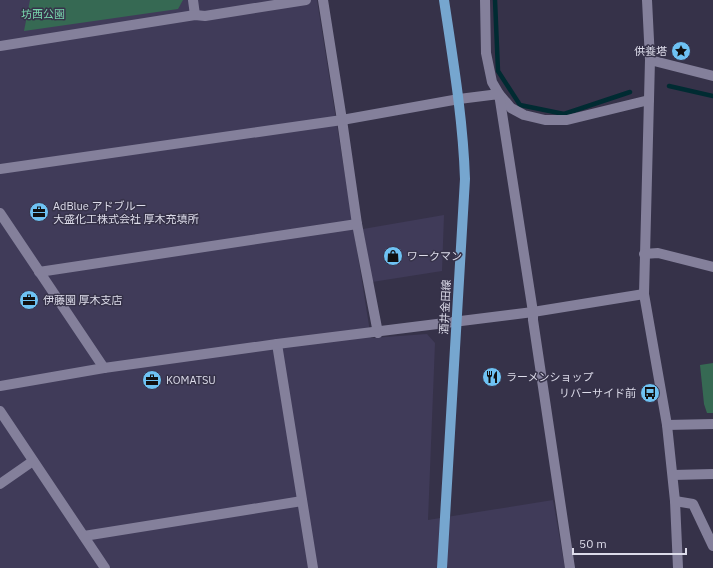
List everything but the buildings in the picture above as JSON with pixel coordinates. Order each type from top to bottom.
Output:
[{"type":"main road","name":"酒井金田線","points":[[442,568],[465,179],[464,143],[459,99],[444,0]]},
{"type":"street","points":[[193,0],[195,15]]},
{"type":"street","points":[[0,46],[195,15],[205,16],[306,0]]},
{"type":"street","points":[[323,0],[357,224],[378,332]]},
{"type":"street","points":[[485,0],[486,53],[492,82],[499,94],[511,108],[524,115],[545,120],[567,120],[649,97]]},
{"type":"street","points":[[647,0],[650,60],[644,294],[667,425],[673,475],[678,568]]},
{"type":"street","points":[[650,60],[713,76]]},
{"type":"street","points":[[0,169],[342,120],[459,99],[499,94]]},
{"type":"street","points":[[499,94],[533,312],[570,568]]},
{"type":"street","points":[[0,213],[104,368]]},
{"type":"street","points":[[39,272],[357,224]]},
{"type":"street","points":[[644,254],[658,253],[713,267]]},
{"type":"street","points":[[0,386],[104,368],[278,344],[533,312],[644,294]]},
{"type":"street","points":[[278,344],[313,568]]},
{"type":"street","points":[[0,411],[105,568]]},
{"type":"street","points":[[667,425],[713,424]]},
{"type":"street","points":[[0,484],[32,461]]},
{"type":"street","points":[[673,475],[713,474]]},
{"type":"street","points":[[84,536],[302,501]]},
{"type":"street","points":[[675,501],[693,504],[711,536],[713,546]]},
{"type":"shaded area","points":[[0,0],[317,0],[371,338],[427,334],[435,343],[428,520],[553,500],[565,568],[0,568]]},
{"type":"shaded area","points":[[444,215],[442,271],[372,282],[363,229]]},
{"type":"green space","name":"坊西公園","points":[[30,0],[183,0],[178,9],[24,31]]},
{"type":"green space","points":[[713,363],[713,413],[707,413],[704,404],[700,365]]},
{"type":"waterway","points":[[495,0],[498,71],[520,105],[564,114],[630,92]]},
{"type":"waterway","points":[[669,86],[713,96]]},
{"type":"place","name":"供養塔","points":[[681,51]]},
{"type":"place","name":"AdBlue アドブルー 大盛化工株式会社 厚木充填所","points":[[39,212]]},
{"type":"place","name":"ワークマン","points":[[393,256]]},
{"type":"place","name":"伊藤園 厚木支店","points":[[29,300]]},
{"type":"place","name":"ラーメンショップ","points":[[492,377]]},
{"type":"place","name":"KOMATSU","points":[[152,380]]},
{"type":"place","name":"リバーサイド前","points":[[650,393]]}]
